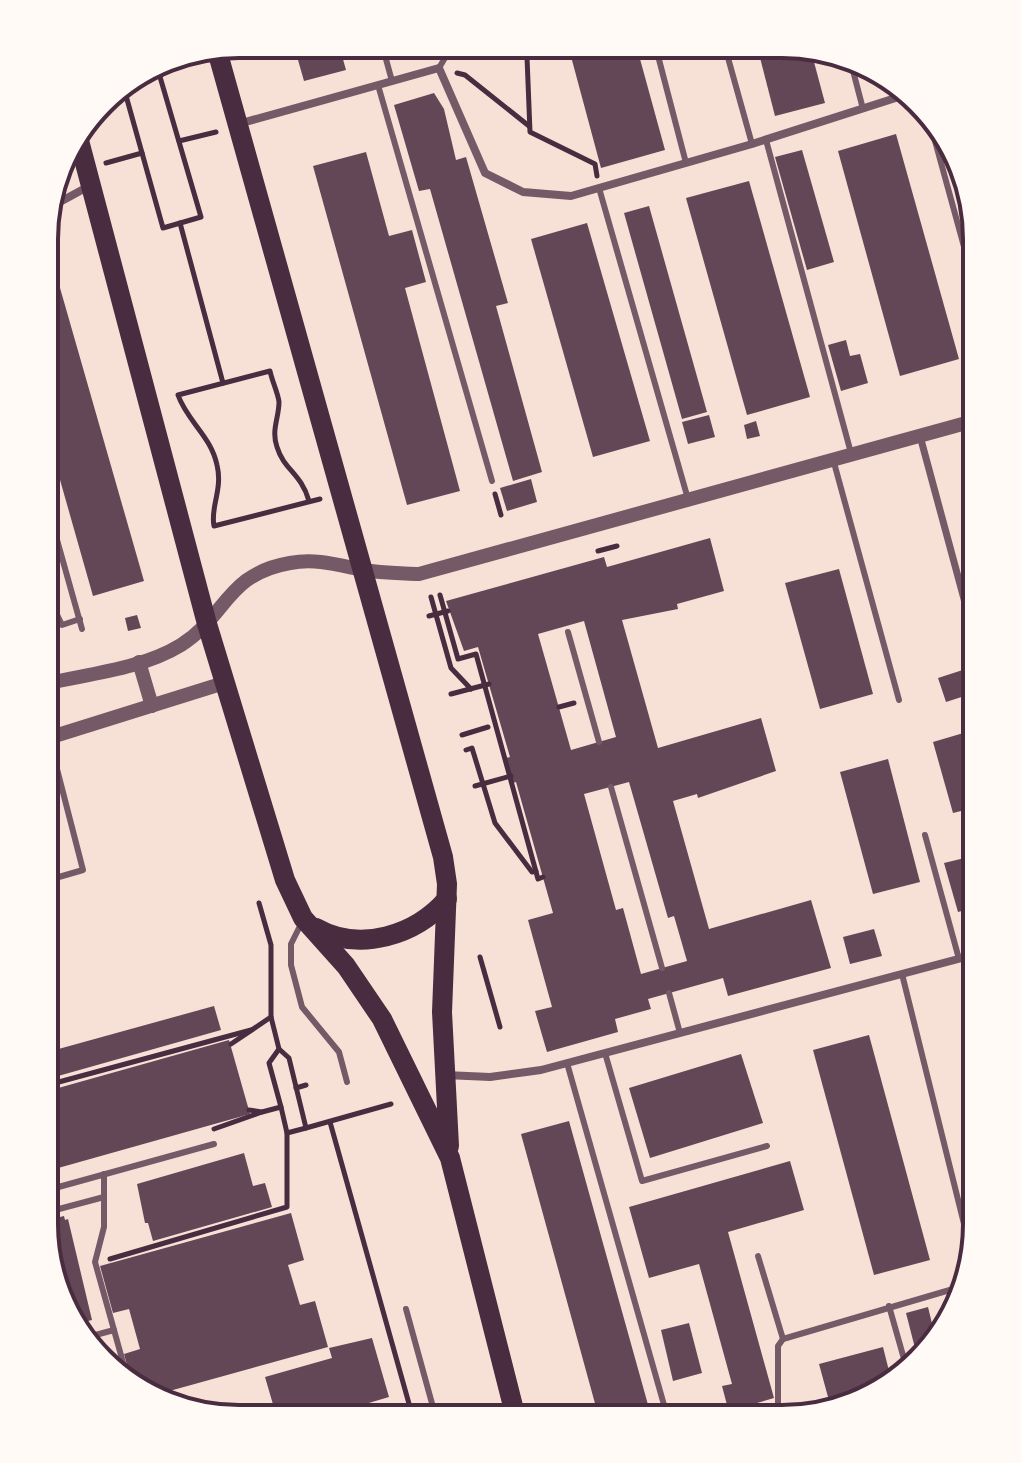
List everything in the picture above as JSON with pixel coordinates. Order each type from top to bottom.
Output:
[{"type":"main road","points":[[220,60],[439,837],[447,899],[442,967],[450,1158],[513,1405]]},
{"type":"main road","points":[[81,149],[207,624],[285,880],[305,920],[346,966],[382,1019],[450,1158]]},
{"type":"main road","points":[[305,920],[342,939],[366,940],[420,924],[447,899]]},
{"type":"street","points":[[238,124],[439,68],[485,173],[523,192],[571,196],[766,140],[895,98]]},
{"type":"street","points":[[63,200],[91,184]]},
{"type":"street","points":[[58,681],[139,662],[176,648],[207,624],[231,592],[257,572],[305,561],[366,571],[419,574],[963,424]]},
{"type":"street","points":[[920,435],[963,595]]},
{"type":"street","points":[[139,662],[152,706]]},
{"type":"street","points":[[58,736],[224,683]]},
{"type":"street","points":[[445,1075],[490,1077],[567,1063],[963,958]]},
{"type":"lane","points":[[386,58],[392,81]]},
{"type":"lane","points":[[439,68],[445,58]]},
{"type":"lane","points":[[659,58],[686,163]]},
{"type":"lane","points":[[728,58],[752,144]]},
{"type":"lane","points":[[854,74],[863,109]]},
{"type":"lane","points":[[378,85],[492,481]]},
{"type":"lane","points":[[766,140],[852,454]]},
{"type":"lane","points":[[936,145],[963,243]]},
{"type":"lane","points":[[599,188],[688,499]]},
{"type":"lane","points":[[833,459],[899,700]]},
{"type":"lane","points":[[58,542],[82,629]]},
{"type":"lane","points":[[58,617],[62,625],[80,619]]},
{"type":"lane","points":[[568,632],[599,742]]},
{"type":"lane","points":[[58,779],[83,870],[58,877]]},
{"type":"lane","points":[[611,787],[662,968]]},
{"type":"lane","points":[[925,835],[959,959]]},
{"type":"lane","points":[[305,920],[291,944],[291,965],[302,1007],[339,1052],[347,1082]]},
{"type":"lane","points":[[902,974],[963,1220]]},
{"type":"lane","points":[[669,993],[680,1033]]},
{"type":"lane","points":[[605,1053],[642,1181],[767,1146]]},
{"type":"lane","points":[[567,1063],[664,1405]]},
{"type":"lane","points":[[58,1187],[214,1144]]},
{"type":"lane","points":[[104,1174],[104,1227],[95,1262],[123,1362]]},
{"type":"lane","points":[[58,1209],[104,1197]]},
{"type":"lane","points":[[758,1256],[783,1339]]},
{"type":"lane","points":[[778,1405],[778,1346],[783,1339],[950,1290]]},
{"type":"lane","points":[[889,1306],[904,1357]]},
{"type":"lane","points":[[406,1309],[432,1405]]},
{"type":"lane","points":[[97,1335],[114,1330]]},
{"type":"path","points":[[527,58],[530,132],[595,164]]},
{"type":"path","points":[[465,75],[530,127]]},
{"type":"path","points":[[126,97],[163,228],[201,217],[160,77]]},
{"type":"path","points":[[179,141],[216,132]]},
{"type":"path","points":[[106,163],[142,153]]},
{"type":"path","points":[[180,223],[223,383]]},
{"type":"path","points":[[309,501],[303,480],[284,462],[277,449],[274,420],[279,403],[270,371],[178,395],[184,413],[200,428],[217,462],[220,482],[212,516],[214,526],[321,498]]},
{"type":"path","points":[[598,551],[617,546]]},
{"type":"path","points":[[440,595],[447,611],[458,659],[476,654],[531,844],[538,879],[543,877]]},
{"type":"path","points":[[431,597],[432,615],[451,668],[471,689]]},
{"type":"path","points":[[432,615],[447,611]]},
{"type":"path","points":[[451,694],[486,684]]},
{"type":"path","points":[[462,735],[488,727]]},
{"type":"path","points":[[466,750],[472,748],[495,823],[532,872],[536,871]]},
{"type":"path","points":[[475,786],[510,776]]},
{"type":"path","points":[[515,849],[531,844]]},
{"type":"path","points":[[259,903],[271,945],[271,1017],[279,1049],[289,1058],[306,1128]]},
{"type":"path","points":[[480,957],[500,1027]]},
{"type":"path","points":[[231,1044],[271,1017]]},
{"type":"path","points":[[58,1082],[251,1030]]},
{"type":"path","points":[[95,1262],[287,1207],[287,1133],[269,1063],[279,1049]]},
{"type":"path","points":[[296,1088],[306,1085]]},
{"type":"path","points":[[287,1133],[391,1104]]},
{"type":"path","points":[[250,1118],[281,1107]]},
{"type":"path","points":[[249,1110],[262,1112]]},
{"type":"path","points":[[330,1122],[409,1405]]},
{"type":"building","points":[[297,58],[343,58],[346,70],[304,81]]},
{"type":"building","points":[[571,58],[640,58],[665,150],[601,168]]},
{"type":"building","points":[[760,58],[814,61],[825,103],[775,116]]},
{"type":"building","points":[[434,93],[444,109],[456,160],[466,157],[508,303],[496,306],[542,472],[513,481],[430,189],[419,191],[394,105]]},
{"type":"building","points":[[896,134],[959,359],[900,376],[838,151]]},
{"type":"building","points":[[802,150],[834,262],[807,270],[775,157]]},
{"type":"building","points":[[366,152],[389,236],[412,230],[426,282],[405,288],[460,491],[407,505],[313,166]]},
{"type":"building","points":[[749,181],[810,397],[747,415],[686,198]]},
{"type":"building","points":[[649,206],[707,412],[682,419],[624,213]]},
{"type":"building","points":[[587,223],[650,441],[593,457],[531,239]]},
{"type":"building","points":[[58,281],[144,581],[93,596],[58,473]]},
{"type":"building","points":[[846,340],[850,356],[860,354],[868,383],[841,391],[828,345]]},
{"type":"building","points":[[709,415],[715,437],[688,444],[682,422]]},
{"type":"building","points":[[756,421],[760,436],[747,439],[744,425]]},
{"type":"building","points":[[531,479],[537,502],[507,511],[500,488]]},
{"type":"building","points":[[710,538],[724,591],[677,604],[678,609],[622,620],[658,748],[761,718],[776,771],[698,798],[697,794],[673,801],[709,929],[811,900],[831,968],[728,996],[723,978],[648,999],[651,1009],[615,1019],[618,1032],[547,1052],[535,1011],[552,1007],[528,920],[553,913],[516,782],[513,783],[506,758],[510,757],[478,647],[464,651],[446,601],[604,557],[607,567]],"holes":[[[584,621],[616,737],[571,750],[538,634]],[[629,782],[668,918],[674,916],[687,961],[641,974],[623,908],[616,910],[584,794]]]},
{"type":"building","points":[[839,569],[873,694],[820,709],[785,583]]},
{"type":"building","points":[[137,615],[141,628],[128,631],[125,618]]},
{"type":"building","points":[[963,670],[963,697],[946,702],[938,678]]},
{"type":"building","points":[[963,733],[963,810],[953,813],[933,742]]},
{"type":"building","points":[[888,759],[920,882],[873,894],[840,772]]},
{"type":"building","points":[[963,858],[963,911],[958,912],[944,863]]},
{"type":"building","points":[[874,929],[882,956],[850,964],[843,937]]},
{"type":"building","points":[[214,1006],[221,1030],[58,1076],[58,1049]]},
{"type":"building","points":[[869,1035],[930,1260],[874,1275],[813,1050]]},
{"type":"building","points":[[229,1040],[250,1114],[58,1168],[58,1088]]},
{"type":"building","points":[[741,1054],[763,1123],[650,1158],[629,1088]]},
{"type":"building","points":[[569,1121],[648,1405],[595,1405],[521,1134]]},
{"type":"building","points":[[244,1153],[253,1186],[265,1183],[272,1207],[153,1241],[148,1223],[145,1223],[137,1184]]},
{"type":"building","points":[[790,1161],[804,1210],[728,1232],[774,1398],[750,1405],[727,1405],[722,1386],[732,1384],[699,1264],[649,1278],[629,1207]]},
{"type":"building","points":[[291,1213],[304,1260],[288,1265],[300,1305],[315,1301],[328,1347],[170,1391],[127,1366],[124,1354],[140,1349],[129,1309],[113,1313],[100,1266]]},
{"type":"building","points":[[58,1218],[68,1219],[92,1320],[87,1321],[68,1282],[61,1259]]},
{"type":"building","points":[[928,1307],[932,1325],[915,1346],[906,1313]]},
{"type":"building","points":[[689,1323],[702,1373],[673,1381],[661,1330]]},
{"type":"building","points":[[372,1338],[389,1397],[362,1405],[273,1405],[265,1377],[332,1358],[329,1348]]},
{"type":"building","points":[[883,1347],[889,1370],[862,1386],[828,1399],[819,1364]]}]
